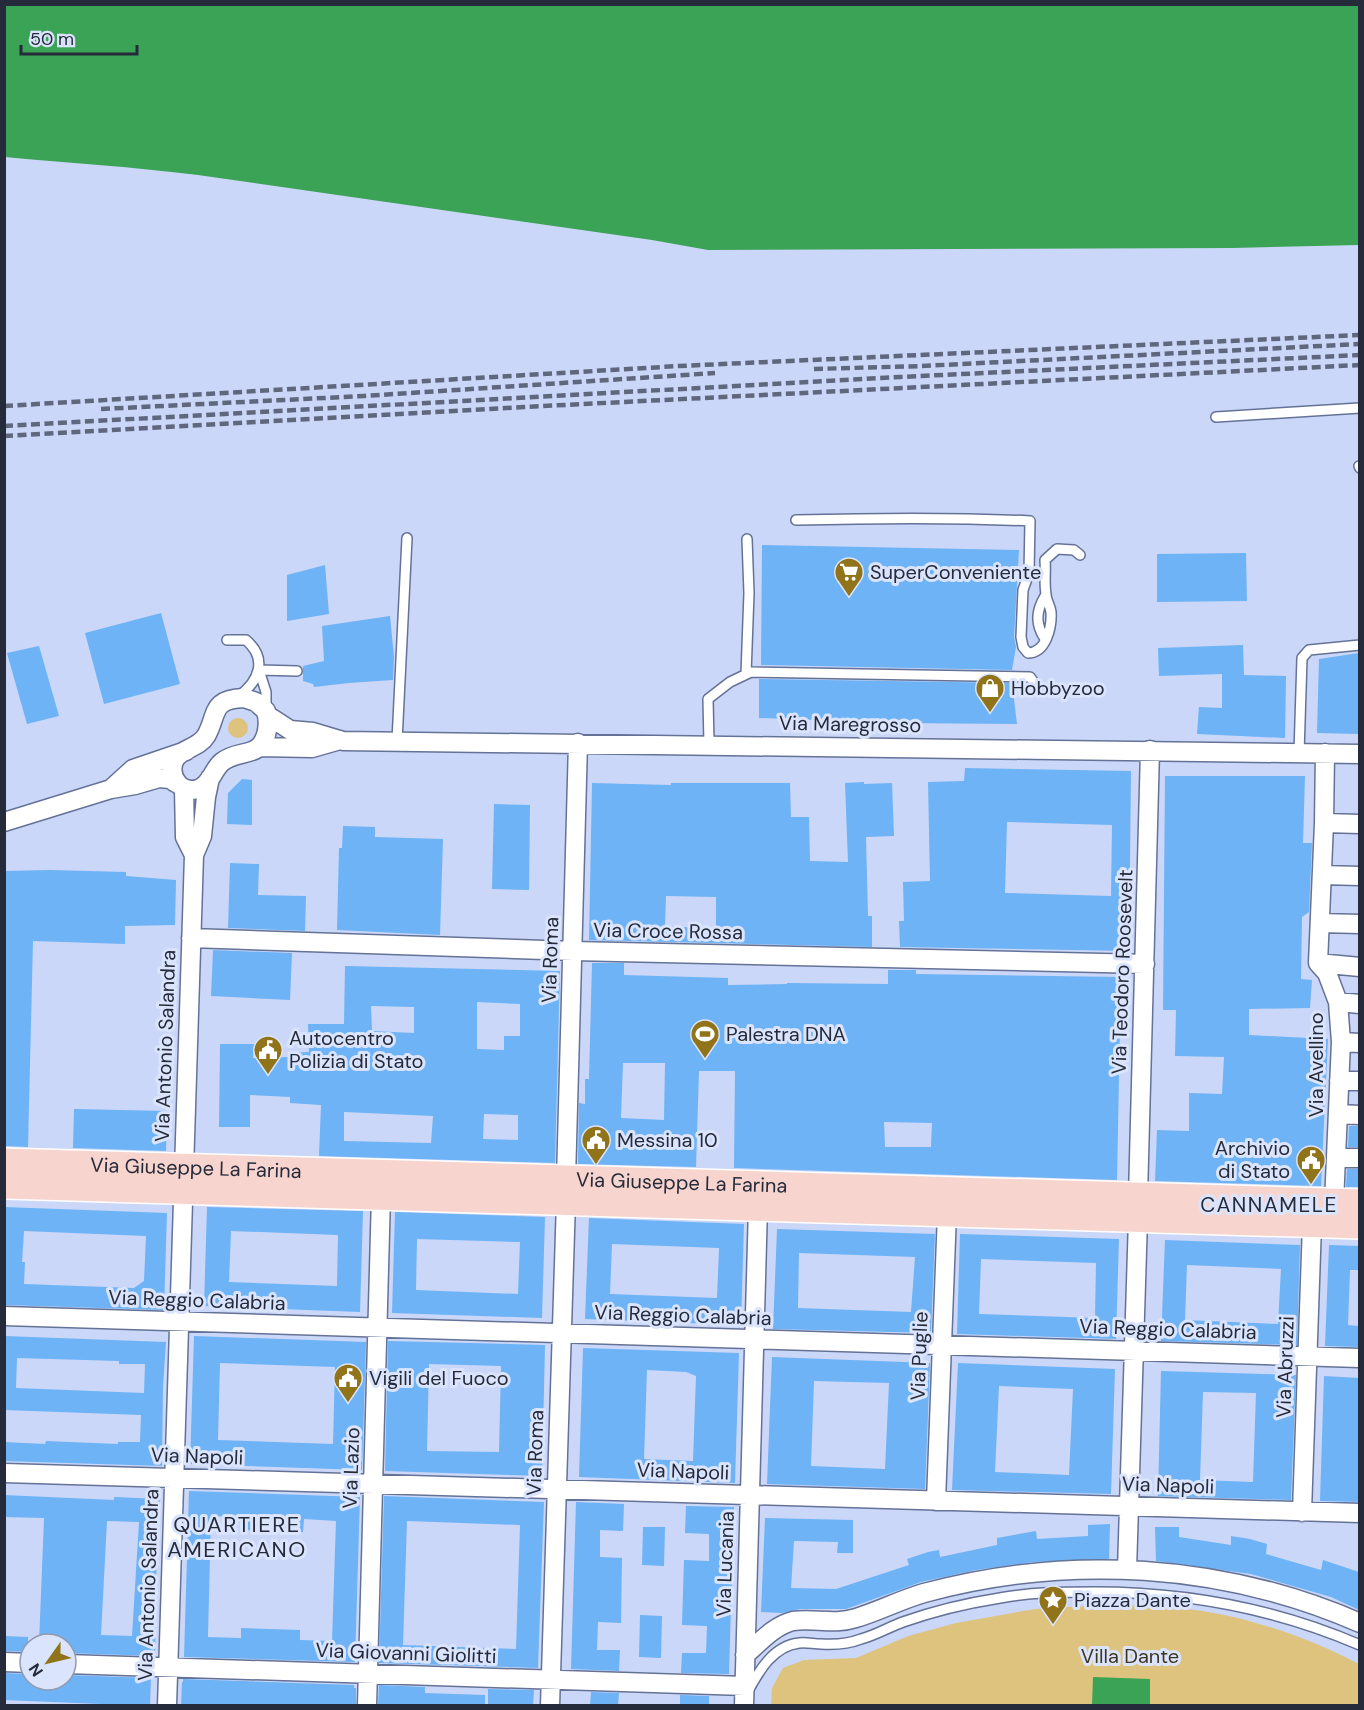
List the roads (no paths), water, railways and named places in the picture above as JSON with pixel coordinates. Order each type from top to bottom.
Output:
[{"type":"main road","name":"Via Giuseppe La Farina","points":[[4,1162],[381,1196],[566,1190],[758,1207],[947,1213],[1347,1203]]},
{"type":"main road","name":"Via Giuseppe La Farina","points":[[4,1185],[183,1179],[566,1190],[1138,1207],[1312,1224],[1359,1225]]},
{"type":"street","points":[[194,855],[185,837],[180,786],[173,773],[174,763],[179,754],[202,741],[216,710],[223,703],[235,699],[252,700],[290,730],[313,732],[340,740]]},
{"type":"street","points":[[4,822],[111,789],[159,778],[170,779],[180,786],[198,789],[224,761],[259,747],[267,732],[266,713]]},
{"type":"street","name":"Via Maregrosso","points":[[340,740],[1359,754]]},
{"type":"street","points":[[259,747],[312,748],[340,740]]},
{"type":"street","name":"Via Roma","points":[[550,1706],[578,743]]},
{"type":"street","name":"Via Teodoro Roosevelt","points":[[1127,1570],[1150,750]]},
{"type":"street","points":[[111,789],[133,769],[186,751]]},
{"type":"street","points":[[1325,753],[1318,963],[1359,967]]},
{"type":"street","points":[[194,855],[202,836],[210,778]]},
{"type":"street","points":[[1324,823],[1359,824]]},
{"type":"street","name":"Via Antonio Salandra","points":[[167,1706],[194,855]]},
{"type":"street","points":[[1322,875],[1359,876]]},
{"type":"street","points":[[1320,923],[1359,924]]},
{"type":"street","name":"Via Croce Rossa","points":[[191,938],[573,951],[1145,964]]},
{"type":"street","name":"Via Avellino","points":[[1318,963],[1327,973],[1338,1002],[1341,1042],[1337,1158],[1347,1203]]},
{"type":"street","points":[[1338,1002],[1359,1004]]},
{"type":"street","points":[[1341,1042],[1359,1043]]},
{"type":"street","points":[[1339,1081],[1359,1081]]},
{"type":"street","points":[[1338,1114],[1359,1115]]},
{"type":"street","points":[[1337,1158],[1359,1158]]},
{"type":"street","name":"Via Lazio","points":[[367,1706],[381,1196]]},
{"type":"street","name":"Via Lucania","points":[[744,1696],[758,1207]]},
{"type":"street","name":"Via Puglie","points":[[936,1500],[947,1213]]},
{"type":"street","name":"Via Abruzzi","points":[[1302,1512],[1312,1224]]},
{"type":"street","name":"Via Reggio Calabria","points":[[4,1316],[1359,1358]]},
{"type":"street","name":"Via Napoli","points":[[4,1473],[1359,1513]]},
{"type":"street","points":[[745,1655],[779,1626],[793,1622],[832,1623],[849,1620],[900,1600],[948,1587],[1031,1572],[1065,1570],[1127,1570],[1227,1580],[1283,1594],[1359,1623]]},
{"type":"street","name":"Via Giovanni Giolitti","points":[[78,1664],[551,1680],[744,1696]]},
{"type":"lane","points":[[1216,417],[1359,408]]},
{"type":"lane","points":[[796,520],[978,518],[1030,521],[1029,573],[1023,590],[1023,647],[1028,653],[1037,652],[1041,648],[1050,628],[1051,613],[1046,596],[1045,560],[1057,549],[1074,550],[1080,555]]},
{"type":"lane","points":[[397,741],[407,538]]},
{"type":"lane","points":[[746,674],[749,593],[747,539]]},
{"type":"lane","points":[[227,640],[246,640],[253,646],[266,692],[266,713]]},
{"type":"lane","points":[[1299,753],[1302,658],[1309,650],[1359,645]]},
{"type":"lane","points":[[259,667],[297,671]]},
{"type":"lane","points":[[235,699],[251,685],[259,667]]},
{"type":"lane","points":[[709,744],[708,699],[730,682],[751,672],[1030,677],[1038,688]]},
{"type":"lane","points":[[744,1696],[759,1671],[777,1652],[789,1645],[800,1642],[823,1644],[851,1642],[902,1622],[944,1610],[1030,1594],[1122,1592],[1202,1598],[1285,1617],[1359,1645]]},
{"type":"railway","points":[[4,406],[679,366],[1360,335]]},
{"type":"railway","points":[[814,369],[922,366],[1360,344]]},
{"type":"railway","points":[[4,426],[900,377],[1360,355]]},
{"type":"railway","points":[[4,436],[1360,365]]},
{"type":"railway","points":[[101,409],[364,396],[715,373]]},
{"type":"place","name":"SuperConveniente","points":[[849,598]]},
{"type":"place","name":"Hobbyzoo","points":[[990,714]]},
{"type":"place","name":"Palestra DNA","points":[[705,1060]]},
{"type":"place","name":"Autocentro Polizia di Stato","points":[[268,1076]]},
{"type":"place","name":"Messina 10","points":[[596,1166]]},
{"type":"place","name":"Archivio di Stato","points":[[1311,1186]]},
{"type":"place","name":"Vigili del Fuoco","points":[[348,1404]]},
{"type":"place","name":"Piazza Dante","points":[[1053,1626]]},
{"type":"district","name":"CANNAMELE","points":[[1269,1205]]},
{"type":"district","name":"QUARTIERE AMERICANO","points":[[237,1536]]},
{"type":"park label","name":"Villa Dante","points":[[1130,1656]]}]
